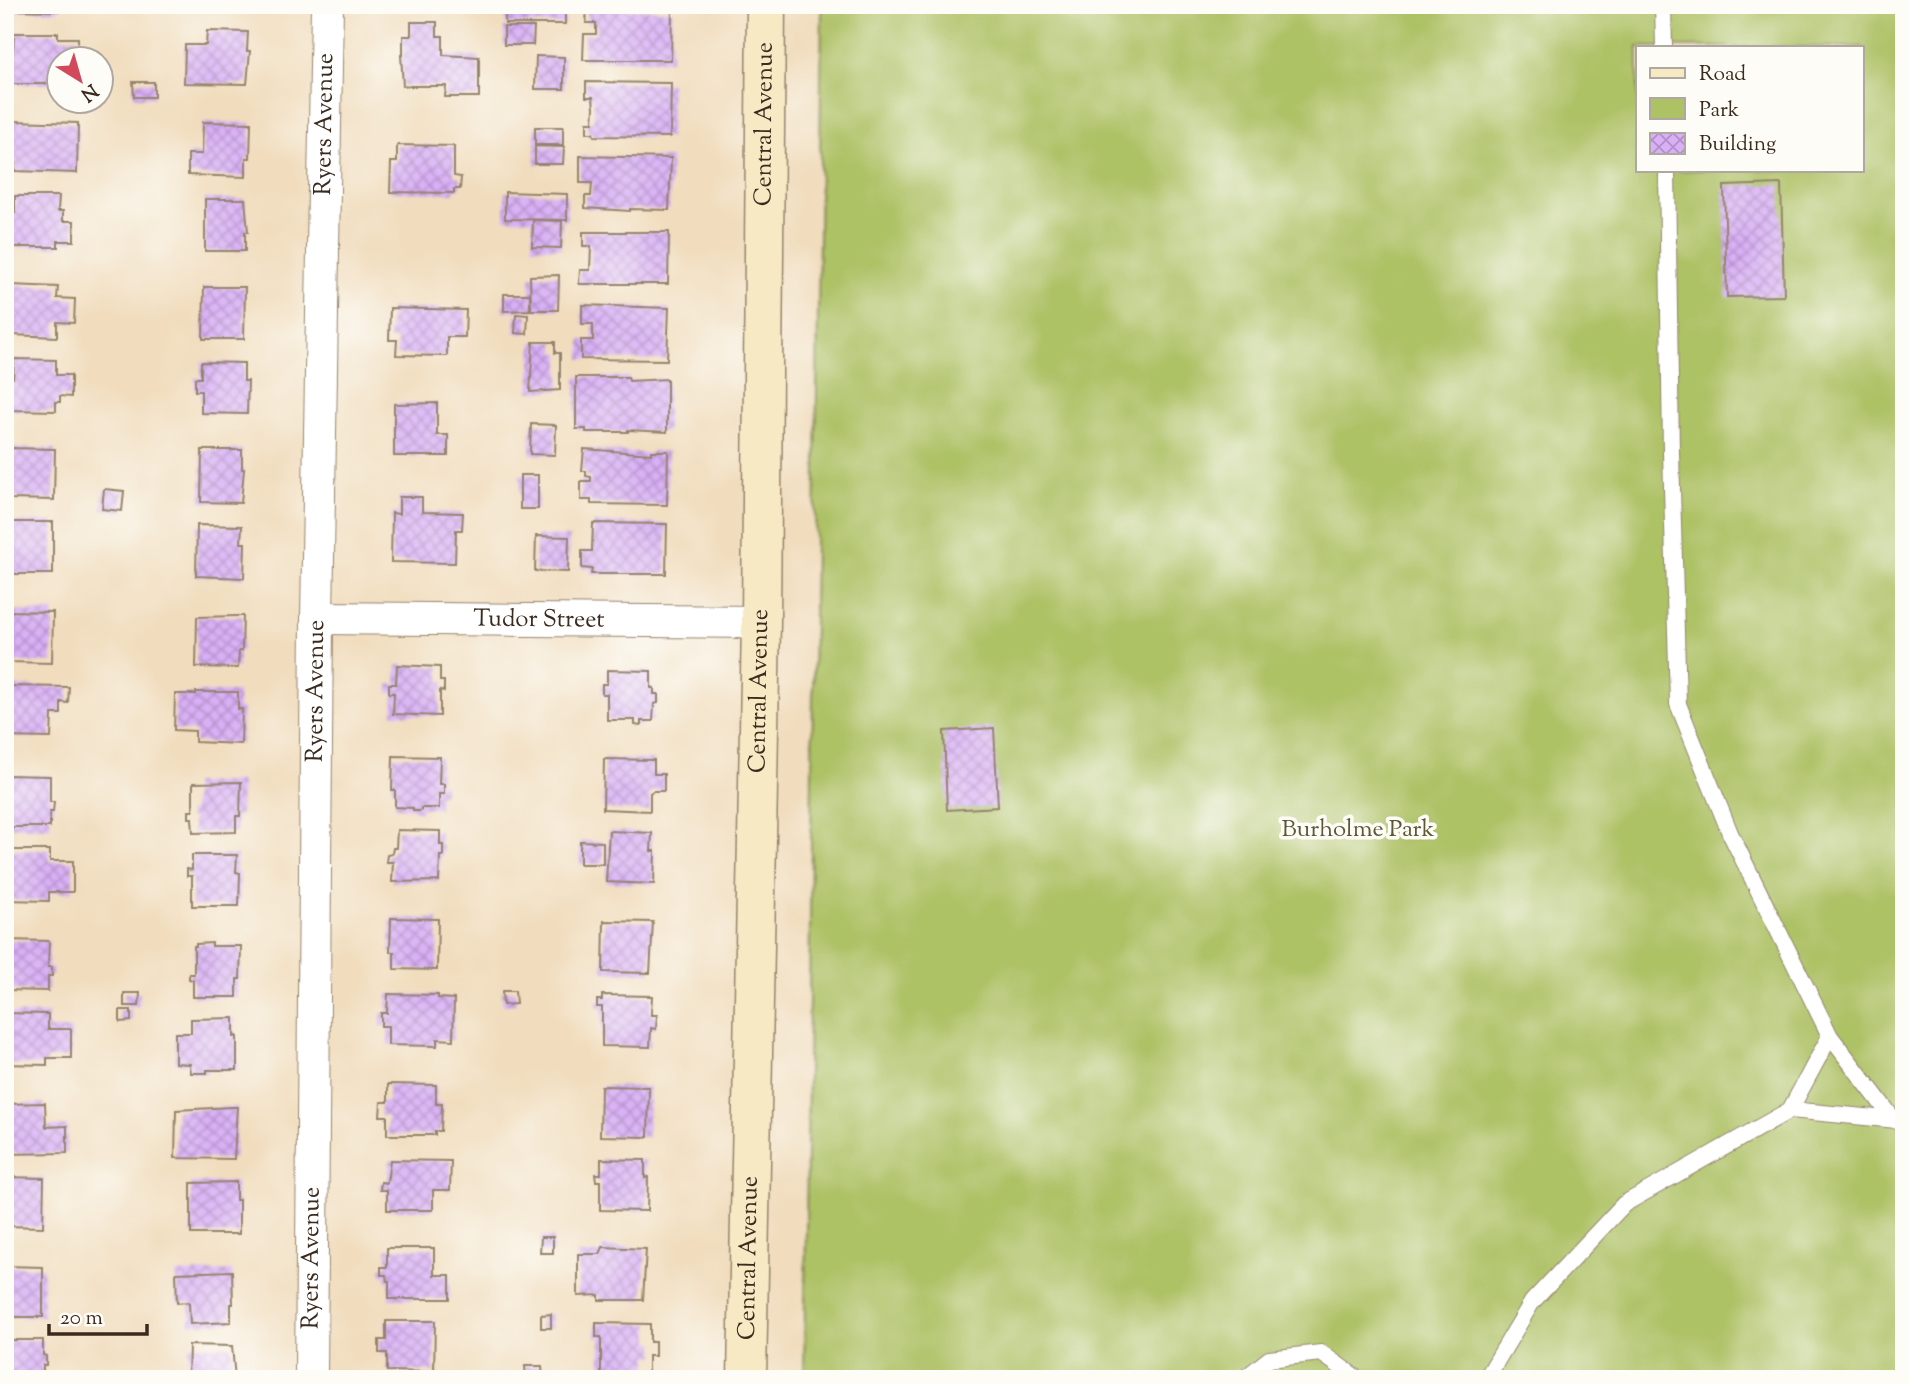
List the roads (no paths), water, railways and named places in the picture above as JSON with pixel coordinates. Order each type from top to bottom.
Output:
[{"type":"main road","name":"Central Avenue","points":[[747,1379],[761,622],[766,5]]},
{"type":"street","name":"Ryers Avenue","points":[[311,1379],[317,618],[327,5]]},
{"type":"street","name":"Tudor Street","points":[[317,618],[761,622]]},
{"type":"lane","points":[[1663,5],[1664,46]]},
{"type":"lane","points":[[1667,172],[1678,704],[1730,833],[1830,1036],[1899,1120]]},
{"type":"lane","points":[[1486,1379],[1532,1302],[1624,1204],[1790,1110],[1830,1036]]},
{"type":"lane","points":[[1790,1110],[1899,1120]]},
{"type":"lane","points":[[1244,1379],[1269,1360],[1321,1353],[1358,1379]]},
{"type":"park label","name":"Burholme Park","points":[[1358,830]]}]
